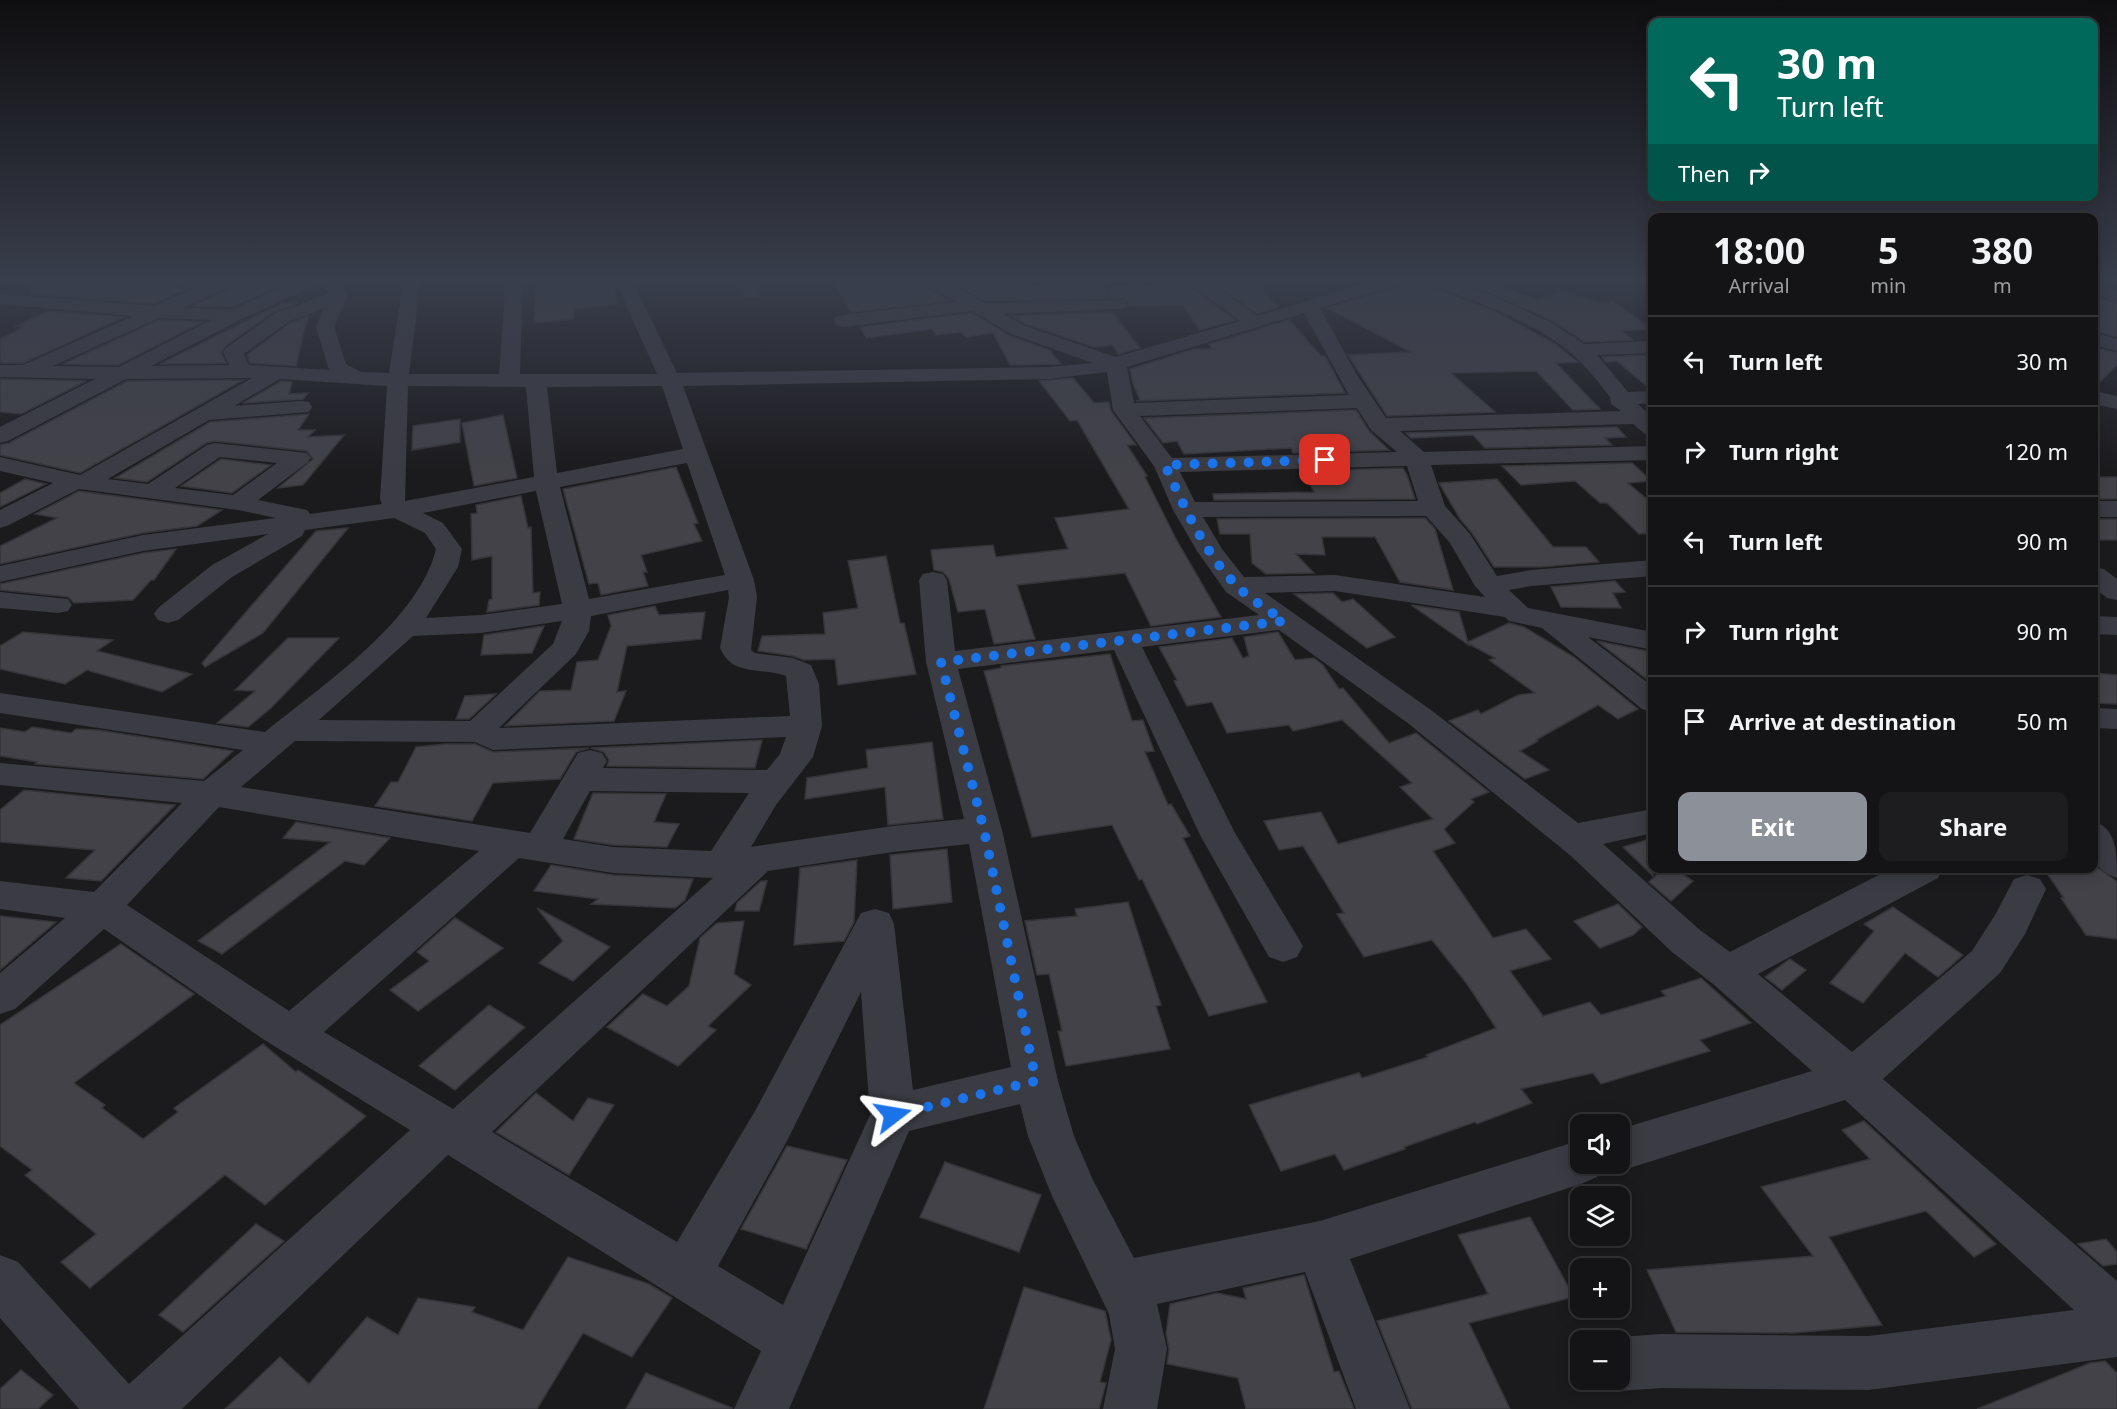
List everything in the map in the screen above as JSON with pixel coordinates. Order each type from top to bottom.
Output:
[{"type":"street","points":[[0,381],[84,344]]},
{"type":"street","points":[[0,436],[181,344]]},
{"type":"street","points":[[168,351],[232,352],[244,344]]},
{"type":"street","points":[[330,344],[337,367],[354,376]]},
{"type":"street","points":[[0,997],[102,908],[211,794],[277,736],[352,676],[405,627],[445,567],[449,549],[434,528],[397,510],[393,499],[398,380],[403,344]]},
{"type":"street","points":[[509,379],[511,344]]},
{"type":"street","points":[[142,1409],[452,1131],[739,862],[764,797],[796,757],[806,726],[804,684],[800,672],[793,667],[747,661],[738,655],[735,648],[743,597],[740,580],[670,380],[653,344]]},
{"type":"street","points":[[1058,344],[1116,364]]},
{"type":"street","points":[[0,370],[121,374],[242,371],[398,380],[670,380],[1019,375],[1087,370],[1116,364],[1180,344]]},
{"type":"street","points":[[1330,344],[1362,401],[1379,425],[1416,457],[1432,508],[1461,540],[1489,586],[1513,610],[1519,615],[1648,640]]},
{"type":"street","points":[[1568,344],[1604,375],[1619,399],[1644,423]]},
{"type":"street","points":[[1578,350],[1648,347]]},
{"type":"street","points":[[232,352],[242,371]]},
{"type":"street","points":[[1116,364],[1125,410],[1165,465],[1186,510],[1210,551],[1236,586],[1420,717],[1572,837],[1686,941],[1727,972],[1852,1079],[2117,1315]]},
{"type":"street","points":[[0,520],[80,482],[274,374]]},
{"type":"street","points":[[482,732],[484,724],[566,648],[574,631],[578,610],[546,481],[536,380]]},
{"type":"street","points":[[1619,399],[1648,397]]},
{"type":"street","points":[[2098,398],[2117,403]]},
{"type":"street","points":[[1125,410],[1362,401]]},
{"type":"street","points":[[1236,405],[1254,430]]},
{"type":"street","points":[[200,414],[301,408]]},
{"type":"street","points":[[1379,425],[1644,423]]},
{"type":"street","points":[[151,493],[215,450],[299,458],[238,503]]},
{"type":"street","points":[[1165,465],[1416,457],[1648,453]]},
{"type":"street","points":[[0,574],[143,543],[397,510],[696,454]]},
{"type":"street","points":[[4,468],[151,493],[238,503],[302,516],[312,521]]},
{"type":"street","points":[[1186,510],[1432,508]]},
{"type":"street","points":[[2098,508],[2117,509]]},
{"type":"street","points":[[168,614],[222,571],[312,521]]},
{"type":"street","points":[[1489,586],[1531,578],[1648,568]]},
{"type":"street","points":[[2098,578],[2117,592]]},
{"type":"street","points":[[405,627],[481,624],[578,610],[740,580]]},
{"type":"street","points":[[933,580],[941,662],[984,830],[1036,1081],[1051,1136],[1076,1196],[1134,1310],[1141,1349],[1130,1409]]},
{"type":"street","points":[[1236,586],[1335,583],[1513,610]]},
{"type":"street","points":[[0,600],[58,605]]},
{"type":"street","points":[[941,662],[1284,621]]},
{"type":"street","points":[[1549,621],[1648,698]]},
{"type":"street","points":[[2098,625],[2117,626]]},
{"type":"street","points":[[1124,640],[1218,835],[1283,946]]},
{"type":"street","points":[[0,704],[277,736],[482,732],[493,739],[806,726]]},
{"type":"street","points":[[2098,718],[2117,719]]},
{"type":"street","points":[[292,1034],[526,845],[580,779],[605,734]]},
{"type":"street","points":[[0,774],[211,794],[613,860],[739,862],[893,838],[984,830]]},
{"type":"street","points":[[580,779],[777,782]]},
{"type":"street","points":[[1572,837],[1648,822]]},
{"type":"street","points":[[2098,839],[2117,864]]},
{"type":"street","points":[[1727,972],[1915,873]]},
{"type":"street","points":[[1630,1147],[1852,1079],[1986,962],[2011,923],[2027,889]]},
{"type":"street","points":[[0,895],[102,908],[292,1034],[794,1341]]},
{"type":"street","points":[[686,1274],[771,1126],[874,924],[893,1115],[794,1341],[761,1409]]},
{"type":"street","points":[[893,1115],[1036,1081]]},
{"type":"street","points":[[1120,1286],[1320,1245],[1570,1165]]},
{"type":"street","points":[[1320,1245],[1383,1409]]},
{"type":"street","points":[[0,1280],[115,1409]]},
{"type":"street","points":[[1630,1363],[1661,1361],[1869,1363],[2117,1331]]},
{"type":"building","points":[[0,344],[65,344],[23,363],[0,363]]},
{"type":"building","points":[[107,344],[160,344],[118,365],[63,364]]},
{"type":"building","points":[[201,344],[228,344],[221,353],[226,363],[160,364]]},
{"type":"building","points":[[262,344],[301,344],[296,366],[250,363],[247,355]]},
{"type":"building","points":[[999,344],[1032,344],[1052,351],[1050,351],[1061,364],[1010,365]]},
{"type":"building","points":[[1084,344],[1137,344],[1140,348],[1118,354],[1113,345],[1094,347]]},
{"type":"building","points":[[1209,344],[1310,344],[1321,356],[1325,356],[1345,393],[1136,401],[1140,400],[1130,369],[1194,349],[1212,349]]},
{"type":"building","points":[[1395,344],[1555,344],[1578,362],[1556,363],[1600,409],[1573,410],[1536,371],[1451,373],[1495,412],[1387,416],[1348,355],[1411,352]]},
{"type":"building","points":[[2098,348],[2117,353],[2117,365],[2098,384]]},
{"type":"building","points":[[1648,355],[1648,387],[1617,361],[1606,362],[1602,357]]},
{"type":"building","points":[[1073,378],[1094,403],[1109,402],[1111,411],[1136,445],[1127,445],[1147,476],[1145,477],[1175,537],[1221,617],[1151,626],[1125,573],[1017,585],[1035,639],[994,644],[985,609],[958,612],[949,579],[943,572],[934,570],[931,550],[993,545],[996,557],[1068,549],[1055,518],[1129,509],[1077,420],[1070,421],[1039,381]]},
{"type":"building","points":[[0,379],[86,381],[21,414],[0,412]]},
{"type":"building","points":[[243,380],[80,473],[0,455],[0,445],[9,443],[127,381]]},
{"type":"building","points":[[281,381],[292,382],[289,394],[308,393],[303,399],[243,403]]},
{"type":"building","points":[[1356,410],[1369,431],[1389,450],[1293,453],[1291,448],[1184,454],[1177,441],[1163,443],[1144,418]]},
{"type":"building","points":[[309,414],[298,430],[315,430],[308,437],[344,435],[303,485],[278,488],[313,459],[307,451],[215,441],[206,443],[147,482],[115,478],[210,422]]},
{"type":"building","points":[[503,415],[517,478],[474,486],[462,423]]},
{"type":"building","points":[[460,419],[460,442],[412,450],[413,426]]},
{"type":"building","points":[[1617,427],[1626,437],[1605,438],[1612,445],[1485,448],[1473,435],[1411,438],[1406,433]]},
{"type":"building","points":[[221,459],[271,465],[232,493],[181,486]]},
{"type":"building","points":[[1632,463],[1648,477],[1648,481],[1628,483],[1648,500],[1648,533],[1639,534],[1607,503],[1600,503],[1575,481],[1521,485],[1502,466]]},
{"type":"building","points":[[676,467],[698,523],[694,524],[702,541],[641,555],[647,572],[643,572],[648,586],[601,595],[598,583],[589,584],[563,489]]},
{"type":"building","points":[[1403,468],[1415,499],[1214,500],[1213,494],[1314,492],[1303,471]]},
{"type":"building","points":[[2098,477],[2117,477],[2117,499],[2098,499]]},
{"type":"building","points":[[25,479],[46,484],[0,507],[0,493]]},
{"type":"building","points":[[1497,479],[1553,547],[1586,547],[1599,562],[1541,567],[1494,567],[1460,519],[1439,483]]},
{"type":"building","points":[[79,491],[222,510],[197,526],[143,533],[0,564],[0,546],[57,518],[35,514]]},
{"type":"building","points":[[521,496],[528,528],[531,527],[533,593],[540,592],[539,605],[487,612],[489,600],[492,599],[492,556],[472,560],[471,514],[477,513],[476,505]]},
{"type":"building","points":[[1425,518],[1435,529],[1453,590],[1400,582],[1375,537],[1322,537],[1325,555],[1296,554],[1314,573],[1266,574],[1252,563],[1250,534],[1220,534],[1217,519]]},
{"type":"building","points":[[2098,519],[2117,519],[2117,540],[2098,540]]},
{"type":"building","points":[[348,528],[263,633],[205,667],[202,663],[316,531]]},
{"type":"building","points":[[176,549],[154,580],[151,580],[133,600],[74,603],[68,597],[0,590],[0,584],[143,553]]},
{"type":"building","points":[[886,556],[900,623],[904,623],[916,674],[838,685],[835,659],[804,660],[793,656],[758,651],[762,636],[825,634],[823,613],[858,608],[848,561]]},
{"type":"building","points":[[1615,581],[1625,592],[1613,593],[1621,608],[1561,607],[1551,587]]},
{"type":"building","points":[[1333,593],[1342,602],[1353,599],[1395,637],[1367,648],[1294,594]]},
{"type":"building","points":[[1411,605],[1459,612],[1468,642],[1509,623],[1524,627],[1574,657],[1638,709],[1618,719],[1598,705],[1536,740],[1538,741],[1520,751],[1549,770],[1525,779],[1449,721],[1478,710],[1481,714],[1518,695],[1535,693],[1489,660],[1495,658],[1469,644],[1470,646]]},
{"type":"building","points":[[655,606],[659,615],[705,612],[701,639],[627,646],[617,692],[626,691],[614,721],[505,726],[540,691],[571,690],[577,662],[598,660],[611,626],[608,615]]},
{"type":"building","points":[[544,626],[532,653],[481,655],[484,635]]},
{"type":"building","points":[[23,632],[113,640],[97,651],[192,674],[162,692],[87,670],[65,684],[0,669],[0,646]]},
{"type":"building","points":[[1278,632],[1295,660],[1314,658],[1323,665],[1339,689],[1343,688],[1389,743],[1416,733],[1489,792],[1471,799],[1474,802],[1444,829],[1455,843],[1433,851],[1493,938],[1526,929],[1551,959],[1510,971],[1543,1016],[1590,1002],[1601,1015],[1666,996],[1661,991],[1701,978],[1751,1023],[1700,1040],[1710,1051],[1601,1084],[1593,1073],[1521,1089],[1532,1103],[1344,1170],[1335,1154],[1281,1171],[1249,1105],[1359,1073],[1362,1078],[1428,1057],[1426,1055],[1496,1028],[1467,984],[1432,940],[1364,957],[1337,914],[1344,913],[1303,846],[1279,850],[1264,821],[1321,812],[1338,844],[1433,819],[1400,787],[1412,783],[1342,720],[1293,731],[1289,725],[1227,733],[1212,702],[1187,706],[1174,681],[1177,680],[1159,647],[1232,638],[1243,658],[1249,656],[1244,637]]},
{"type":"building","points":[[288,638],[339,638],[271,708],[248,727],[217,723],[255,691],[235,690]]},
{"type":"building","points":[[1597,641],[1648,651],[1648,680]]},
{"type":"building","points":[[1110,654],[1132,721],[1143,720],[1154,751],[1145,752],[1168,805],[1171,804],[1190,836],[1183,838],[1267,1002],[1209,1016],[1142,879],[1139,880],[1112,825],[1032,837],[984,671],[1001,668],[1001,666]]},
{"type":"building","points":[[2098,673],[2117,675],[2117,704],[2098,703]]},
{"type":"building","points":[[496,694],[469,719],[456,719],[465,696]]},
{"type":"building","points":[[32,727],[71,733],[76,729],[98,730],[233,751],[203,779],[35,764],[37,762],[0,756],[0,728],[25,732]]},
{"type":"building","points":[[762,740],[755,768],[607,766],[609,760],[604,752],[591,748]]},
{"type":"building","points":[[932,742],[943,819],[888,825],[885,787],[805,799],[807,778],[868,768],[866,750]]},
{"type":"building","points":[[475,744],[493,752],[589,748],[576,752],[560,779],[493,783],[472,821],[375,806],[391,782],[398,782],[416,747]]},
{"type":"building","points":[[24,790],[175,805],[101,881],[66,878],[95,850],[0,842],[0,810]]},
{"type":"building","points":[[593,793],[666,794],[654,822],[679,824],[667,847],[613,845],[574,839]]},
{"type":"building","points":[[296,822],[390,838],[364,865],[345,861],[222,954],[198,941],[330,842],[283,838]]},
{"type":"building","points":[[1648,840],[1648,871],[1623,847]]},
{"type":"building","points":[[947,849],[952,902],[893,909],[890,855]]},
{"type":"building","points":[[857,860],[854,922],[844,941],[794,945],[800,868]]},
{"type":"building","points":[[551,865],[613,875],[693,879],[685,900],[675,908],[591,904],[598,899],[534,891]]},
{"type":"building","points":[[2098,868],[2115,880],[2117,882],[2117,939],[2086,935],[2061,898],[2064,898],[2046,873],[2098,873]]},
{"type":"building","points":[[1659,873],[1681,873],[1693,881],[1671,901],[1649,882]]},
{"type":"building","points":[[761,881],[767,881],[759,911],[735,911],[737,903]]},
{"type":"building","points":[[1128,902],[1161,1005],[1156,1006],[1170,1049],[1066,1066],[1058,1031],[1062,1031],[1049,974],[1037,975],[1025,921],[1077,916],[1075,909]]},
{"type":"building","points":[[1618,904],[1642,927],[1633,935],[1600,948],[1574,921]]},
{"type":"building","points":[[1893,907],[1963,955],[1938,977],[1905,953],[1863,1003],[1830,983],[1874,931],[1864,924]]},
{"type":"building","points":[[537,908],[610,947],[573,981],[539,963],[563,941]]},
{"type":"building","points":[[0,916],[56,922],[0,970]]},
{"type":"building","points":[[455,918],[503,948],[418,1011],[390,990],[429,961],[417,952]]},
{"type":"building","points":[[744,921],[734,974],[751,985],[708,1026],[716,1030],[678,1066],[607,1027],[643,994],[667,1006],[689,986],[700,938],[717,923]]},
{"type":"building","points":[[121,944],[194,994],[74,1083],[105,1105],[102,1108],[143,1139],[178,1112],[174,1108],[263,1044],[296,1072],[298,1070],[366,1116],[265,1205],[225,1175],[90,1288],[61,1262],[96,1234],[25,1175],[32,1170],[0,1146],[0,1025]]},
{"type":"building","points":[[1790,959],[1806,970],[1782,990],[1765,977]]},
{"type":"building","points":[[489,1005],[525,1027],[455,1090],[419,1066]]},
{"type":"building","points":[[536,1093],[573,1121],[588,1098],[614,1105],[569,1175],[496,1132]]},
{"type":"building","points":[[1864,1121],[1996,1244],[1974,1257],[1926,1211],[1829,1237],[1882,1325],[1793,1333],[1676,1332],[1647,1270],[1813,1256],[1761,1187],[1870,1159],[1842,1130]]},
{"type":"building","points":[[787,1146],[847,1160],[806,1249],[741,1229]]},
{"type":"building","points":[[945,1162],[1041,1195],[1019,1252],[920,1217]]},
{"type":"building","points":[[1530,1217],[1570,1290],[1570,1298],[1469,1323],[1510,1409],[1412,1409],[1377,1321],[1488,1294],[1458,1235]]},
{"type":"building","points":[[256,1224],[284,1241],[183,1332],[159,1315]]},
{"type":"building","points":[[2106,1239],[2117,1252],[2117,1264],[2103,1266],[2078,1244]]},
{"type":"building","points":[[568,1257],[649,1284],[672,1298],[632,1357],[583,1333],[537,1409],[225,1409],[280,1357],[309,1384],[367,1317],[398,1335],[418,1298],[475,1307],[472,1312],[523,1330]]},
{"type":"building","points":[[1304,1275],[1334,1372],[1339,1371],[1354,1409],[1246,1409],[1238,1378],[1167,1364],[1169,1349],[1166,1334],[1170,1304],[1217,1293],[1246,1299],[1243,1288]]},
{"type":"building","points":[[1024,1287],[1105,1311],[1111,1340],[1100,1382],[1106,1383],[1099,1409],[984,1409]]},
{"type":"building","points":[[2105,1361],[2117,1373],[2117,1409],[1977,1409],[2090,1363]]},
{"type":"building","points":[[21,1370],[53,1395],[38,1409],[0,1409],[0,1389]]},
{"type":"building","points":[[646,1373],[732,1408],[732,1409],[626,1409]]},
{"type":"route","points":[[893,1115],[1036,1081],[984,830],[941,662],[1284,621],[1236,586],[1210,551],[1186,510],[1165,465],[1325,460]]}]
